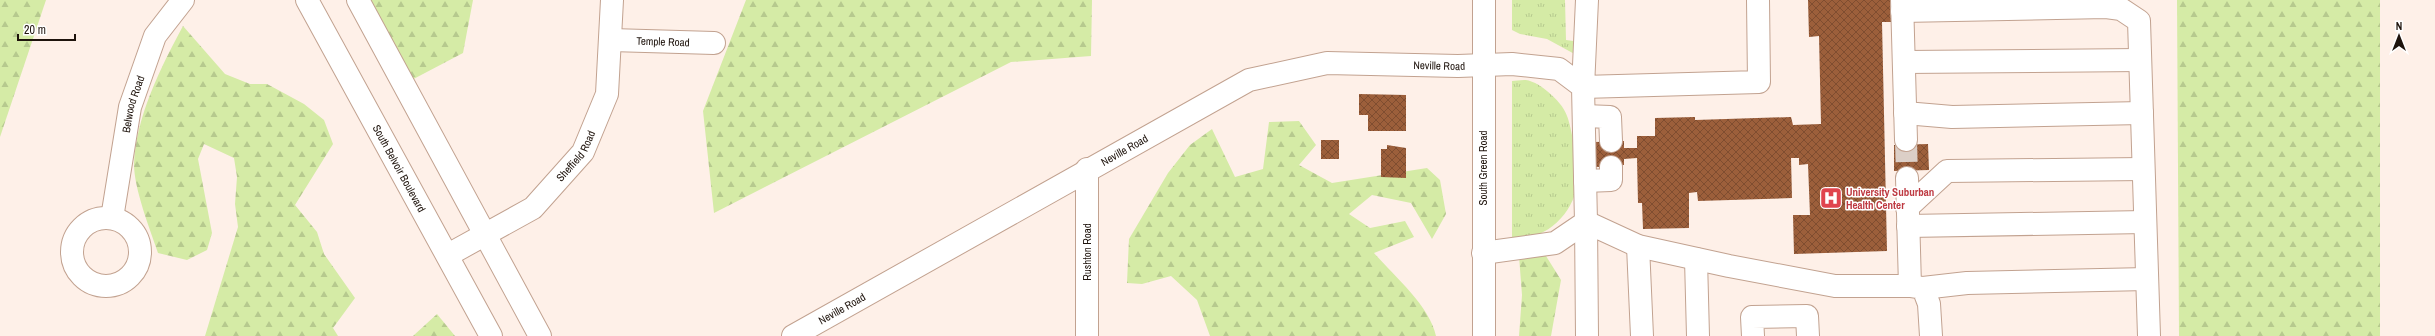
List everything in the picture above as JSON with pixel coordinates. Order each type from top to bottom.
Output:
[{"type":"street","name":"Belwood Road","points":[[112,218],[130,107],[155,36],[183,0]]},
{"type":"street","name":"South Belvoir Boulevard","points":[[307,0],[491,336]]},
{"type":"street","points":[[358,0],[540,336]]},
{"type":"street","name":"Sheffield Road","points":[[448,255],[533,208],[583,152],[607,94],[612,40],[612,0]]},
{"type":"street","name":"South Green Road","points":[[1484,0],[1484,336]]},
{"type":"street","points":[[1587,0],[1583,87],[1588,336]]},
{"type":"street","points":[[1583,87],[1759,82],[1758,0]]},
{"type":"street","points":[[1906,140],[1902,6],[2106,7],[2121,8],[2139,21],[2149,336]]},
{"type":"street","name":"Temple Road","points":[[612,40],[714,43]]},
{"type":"street","points":[[1904,62],[2140,60]]},
{"type":"street","name":"Neville Road","points":[[793,336],[1087,169],[1249,80],[1327,63],[1458,66],[1512,64],[1559,69],[1583,87]]},
{"type":"street","points":[[1905,113],[1952,117],[2142,113]]},
{"type":"street","points":[[1584,116],[1610,117],[1610,141]]},
{"type":"street","points":[[1585,181],[1611,180],[1610,167]]},
{"type":"street","name":"Rushton Road","points":[[1087,169],[1087,336]]},
{"type":"street","points":[[1908,217],[1948,171],[2143,169]]},
{"type":"street","points":[[1907,178],[1908,217],[1916,287],[1929,304],[1931,336]]},
{"type":"street","points":[[1908,217],[2145,222]]},
{"type":"street","points":[[1484,253],[1556,244],[1586,222]]},
{"type":"street","points":[[1586,222],[1638,246],[1835,286],[1916,287],[1967,283],[2147,279]]},
{"type":"street","points":[[1638,246],[1642,336]]},
{"type":"street","points":[[1696,259],[1698,336]]},
{"type":"street","points":[[1753,336],[1752,317],[1808,316],[1808,336]]},
{"type":"green space","points":[[0,0],[46,0],[0,137]]},
{"type":"green space","points":[[358,0],[473,0],[463,53],[404,84]]},
{"type":"green space","points":[[746,0],[1092,0],[1091,56],[1011,62],[714,213],[703,111]]},
{"type":"green space","points":[[1512,0],[1565,0],[1566,40],[1581,42],[1580,57],[1547,39],[1520,34],[1512,30]]},
{"type":"green space","points":[[2177,0],[2380,0],[2380,336],[2179,336]]},
{"type":"green space","points":[[183,26],[225,74],[250,84],[267,84],[304,104],[324,120],[333,144],[295,205],[317,232],[324,254],[355,298],[333,328],[338,336],[205,336],[238,227],[235,204],[237,177],[234,158],[204,144],[198,159],[212,233],[207,250],[187,260],[158,253],[143,209],[134,164],[139,128],[151,92],[166,58]]},
{"type":"green space","points":[[1526,80],[1535,83],[1541,86],[1557,100],[1565,111],[1571,129],[1577,166],[1575,192],[1565,214],[1546,230],[1535,236],[1524,238],[1512,237],[1512,81]]},
{"type":"green space","points":[[1299,121],[1316,145],[1299,165],[1332,183],[1427,168],[1440,180],[1446,214],[1432,239],[1411,203],[1372,195],[1349,214],[1370,228],[1405,221],[1414,237],[1374,253],[1401,281],[1419,303],[1427,314],[1436,336],[1210,336],[1197,300],[1171,276],[1142,284],[1127,283],[1129,239],[1168,173],[1190,145],[1212,129],[1235,177],[1263,169],[1269,122]]},
{"type":"green space","points":[[1527,253],[1546,256],[1561,280],[1551,336],[1519,336],[1522,295],[1519,256]]},
{"type":"green space","points":[[437,314],[455,336],[413,336]]},
{"type":"building","points":[[1808,0],[1890,0],[1891,22],[1882,22],[1887,251],[1794,254],[1793,215],[1810,215],[1808,164],[1799,165],[1799,158],[1791,158],[1792,198],[1698,201],[1697,192],[1689,193],[1689,228],[1643,229],[1642,203],[1638,203],[1637,158],[1624,159],[1624,165],[1596,167],[1596,159],[1591,159],[1595,142],[1624,141],[1624,148],[1637,148],[1637,136],[1655,136],[1655,118],[1695,117],[1695,120],[1791,117],[1793,125],[1821,124],[1819,36],[1809,37]]},
{"type":"building","points":[[1359,94],[1406,95],[1406,131],[1368,131],[1368,115],[1359,115]]},
{"type":"building","points":[[1321,140],[1339,140],[1339,159],[1321,159]]},
{"type":"building","points":[[1928,144],[1929,170],[1894,171],[1894,145]]},
{"type":"building","points":[[1387,145],[1406,148],[1406,178],[1381,177],[1381,149],[1387,149]]},
{"type":"tunnel","points":[[1906,140],[1907,178]]},
{"type":"place","name":"University Suburban Health Center","points":[[1831,198]]}]
